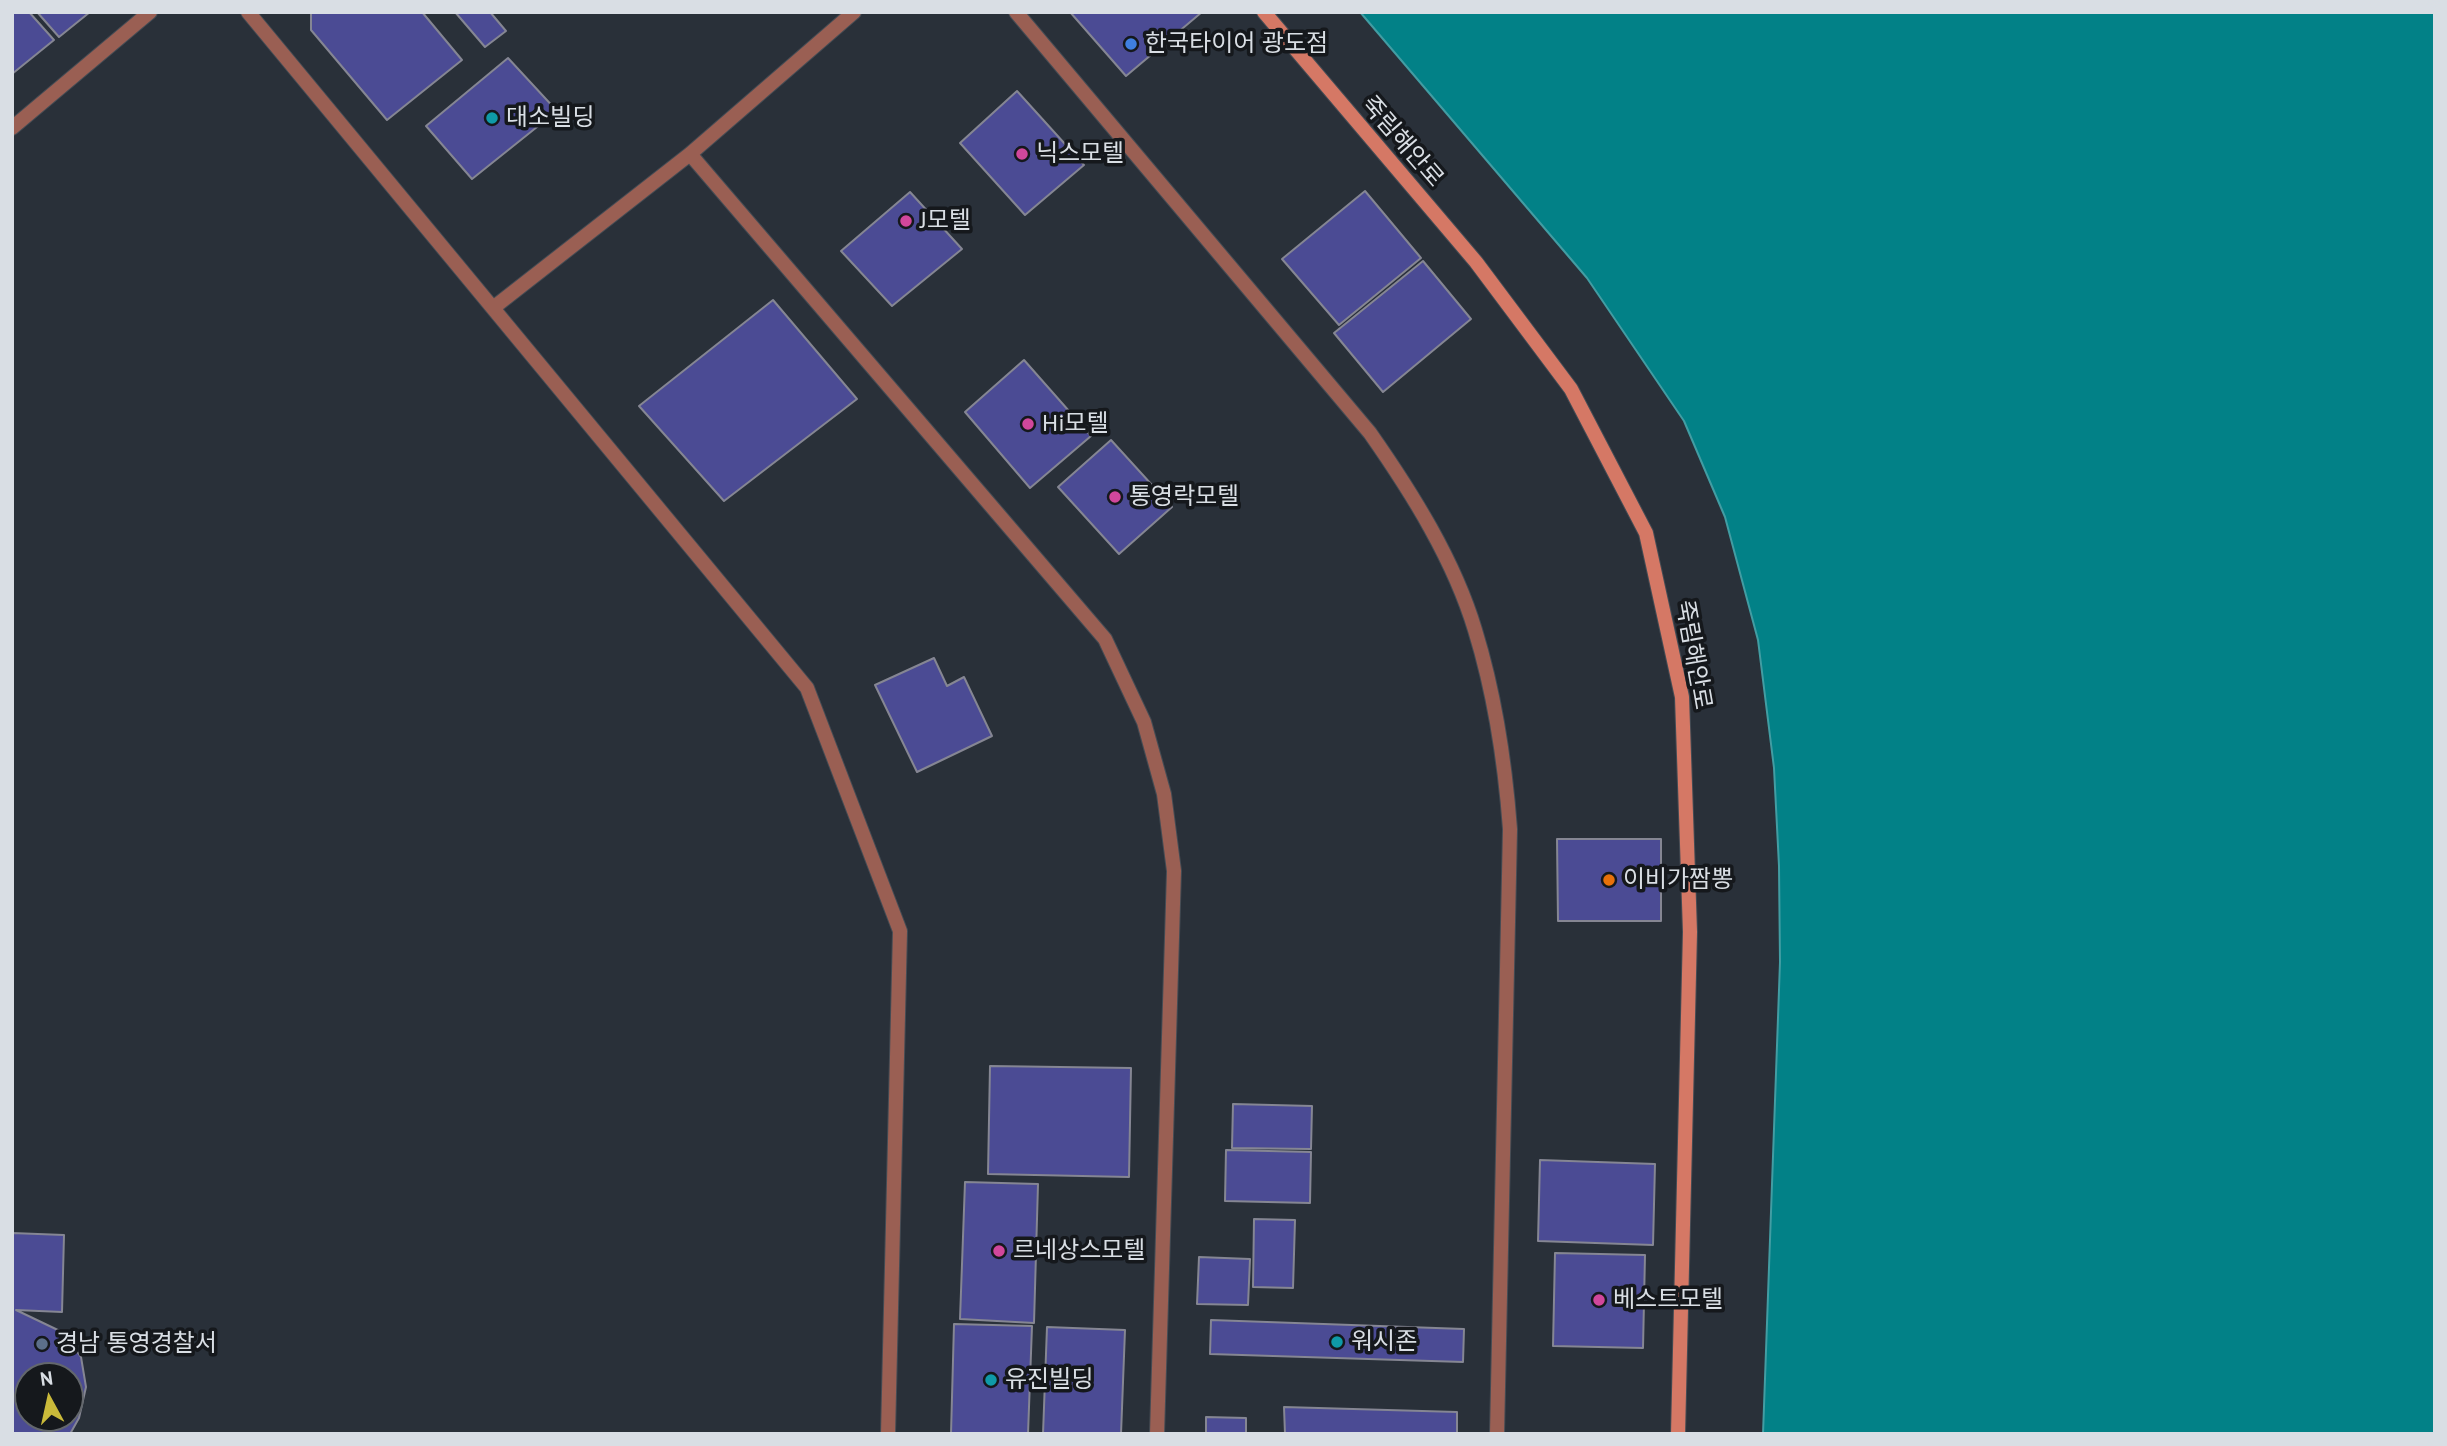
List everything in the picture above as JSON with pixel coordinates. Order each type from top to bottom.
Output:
[{"type":"street","points":[[12,128],[150,12]]},
{"type":"street","points":[[248,12],[807,688],[900,931],[888,1434]]},
{"type":"street","points":[[493,308],[690,154],[854,12]]},
{"type":"street","points":[[1016,12],[1370,433],[1402,478],[1457,582],[1475,629],[1504,757],[1510,829],[1497,1434]]},
{"type":"street","name":"죽림해안로","points":[[1264,12],[1476,262],[1571,389],[1646,533],[1682,697],[1690,932],[1678,1434]]},
{"type":"street","points":[[690,154],[1105,639],[1144,722],[1164,794],[1174,871],[1157,1434]]},
{"type":"water","points":[[1360,12],[2435,12],[2435,1434],[1763,1434],[1780,962],[1779,866],[1774,768],[1758,640],[1725,517],[1684,421],[1587,278]]},
{"type":"building","points":[[12,12],[29,12],[54,40],[12,74]]},
{"type":"building","points":[[37,12],[90,12],[59,37]]},
{"type":"building","points":[[311,12],[422,12],[462,60],[387,120],[311,30]]},
{"type":"building","points":[[455,12],[490,12],[506,31],[485,47]]},
{"type":"building","name":"한국타이어 광도점","points":[[1070,12],[1202,12],[1126,76]]},
{"type":"building","name":"대소빌딩","points":[[508,58],[557,111],[472,179],[426,126]]},
{"type":"building","name":"닉스모텔","points":[[1017,91],[1084,165],[1025,215],[960,143]]},
{"type":"building","points":[[1365,191],[1421,258],[1339,325],[1282,259]]},
{"type":"building","name":"J모텔","points":[[910,192],[962,249],[892,306],[841,251]]},
{"type":"building","points":[[1423,261],[1471,319],[1383,392],[1334,333]]},
{"type":"building","points":[[773,300],[857,399],[724,501],[639,406]]},
{"type":"building","name":"Hi모텔","points":[[1024,360],[1091,436],[1030,488],[965,412]]},
{"type":"building","name":"통영락모텔","points":[[1111,440],[1172,507],[1119,554],[1058,487]]},
{"type":"building","points":[[934,658],[947,686],[964,677],[992,736],[917,772],[875,685]]},
{"type":"building","name":"이비가짬뽕","points":[[1557,839],[1661,839],[1661,921],[1558,921]]},
{"type":"building","points":[[990,1066],[1131,1068],[1129,1177],[988,1174]]},
{"type":"building","points":[[1233,1104],[1312,1106],[1311,1149],[1232,1148]]},
{"type":"building","points":[[1226,1150],[1311,1152],[1310,1203],[1225,1201]]},
{"type":"building","points":[[1540,1160],[1655,1164],[1653,1245],[1538,1241]]},
{"type":"building","name":"르네상스모텔","points":[[965,1182],[1038,1184],[1034,1323],[960,1319]]},
{"type":"building","points":[[1254,1219],[1295,1220],[1293,1288],[1253,1287]]},
{"type":"building","name":"경남 통영경찰서","points":[[12,1233],[64,1235],[62,1312],[16,1310],[62,1332],[82,1362],[14,1362],[14,1432],[71,1432],[12,1434]]},
{"type":"building","name":"베스트모텔","points":[[1555,1253],[1645,1255],[1643,1348],[1553,1346]]},
{"type":"building","points":[[1199,1257],[1250,1259],[1248,1305],[1197,1304]]},
{"type":"building","name":"워시존","points":[[1211,1320],[1464,1329],[1463,1362],[1210,1354]]},
{"type":"building","name":"유진빌딩","points":[[954,1324],[1032,1326],[1028,1434],[951,1434]]},
{"type":"building","points":[[1047,1327],[1125,1330],[1121,1434],[1043,1434]]},
{"type":"building","points":[[1284,1407],[1457,1412],[1457,1434],[1285,1434]]},
{"type":"building","points":[[1206,1417],[1246,1418],[1246,1434],[1206,1434]]},
{"type":"place","name":"한국타이어 광도점","points":[[1131,44]]},
{"type":"place","name":"대소빌딩","points":[[492,118]]},
{"type":"place","name":"닉스모텔","points":[[1022,154]]},
{"type":"place","name":"J모텔","points":[[906,221]]},
{"type":"place","name":"Hi모텔","points":[[1028,424]]},
{"type":"place","name":"통영락모텔","points":[[1115,497]]},
{"type":"place","name":"이비가짬뽕","points":[[1609,880]]},
{"type":"place","name":"르네상스모텔","points":[[999,1251]]},
{"type":"place","name":"베스트모텔","points":[[1599,1300]]},
{"type":"place","name":"워시존","points":[[1337,1342]]},
{"type":"place","name":"경남 통영경찰서","points":[[42,1344]]},
{"type":"place","name":"유진빌딩","points":[[991,1380]]}]
